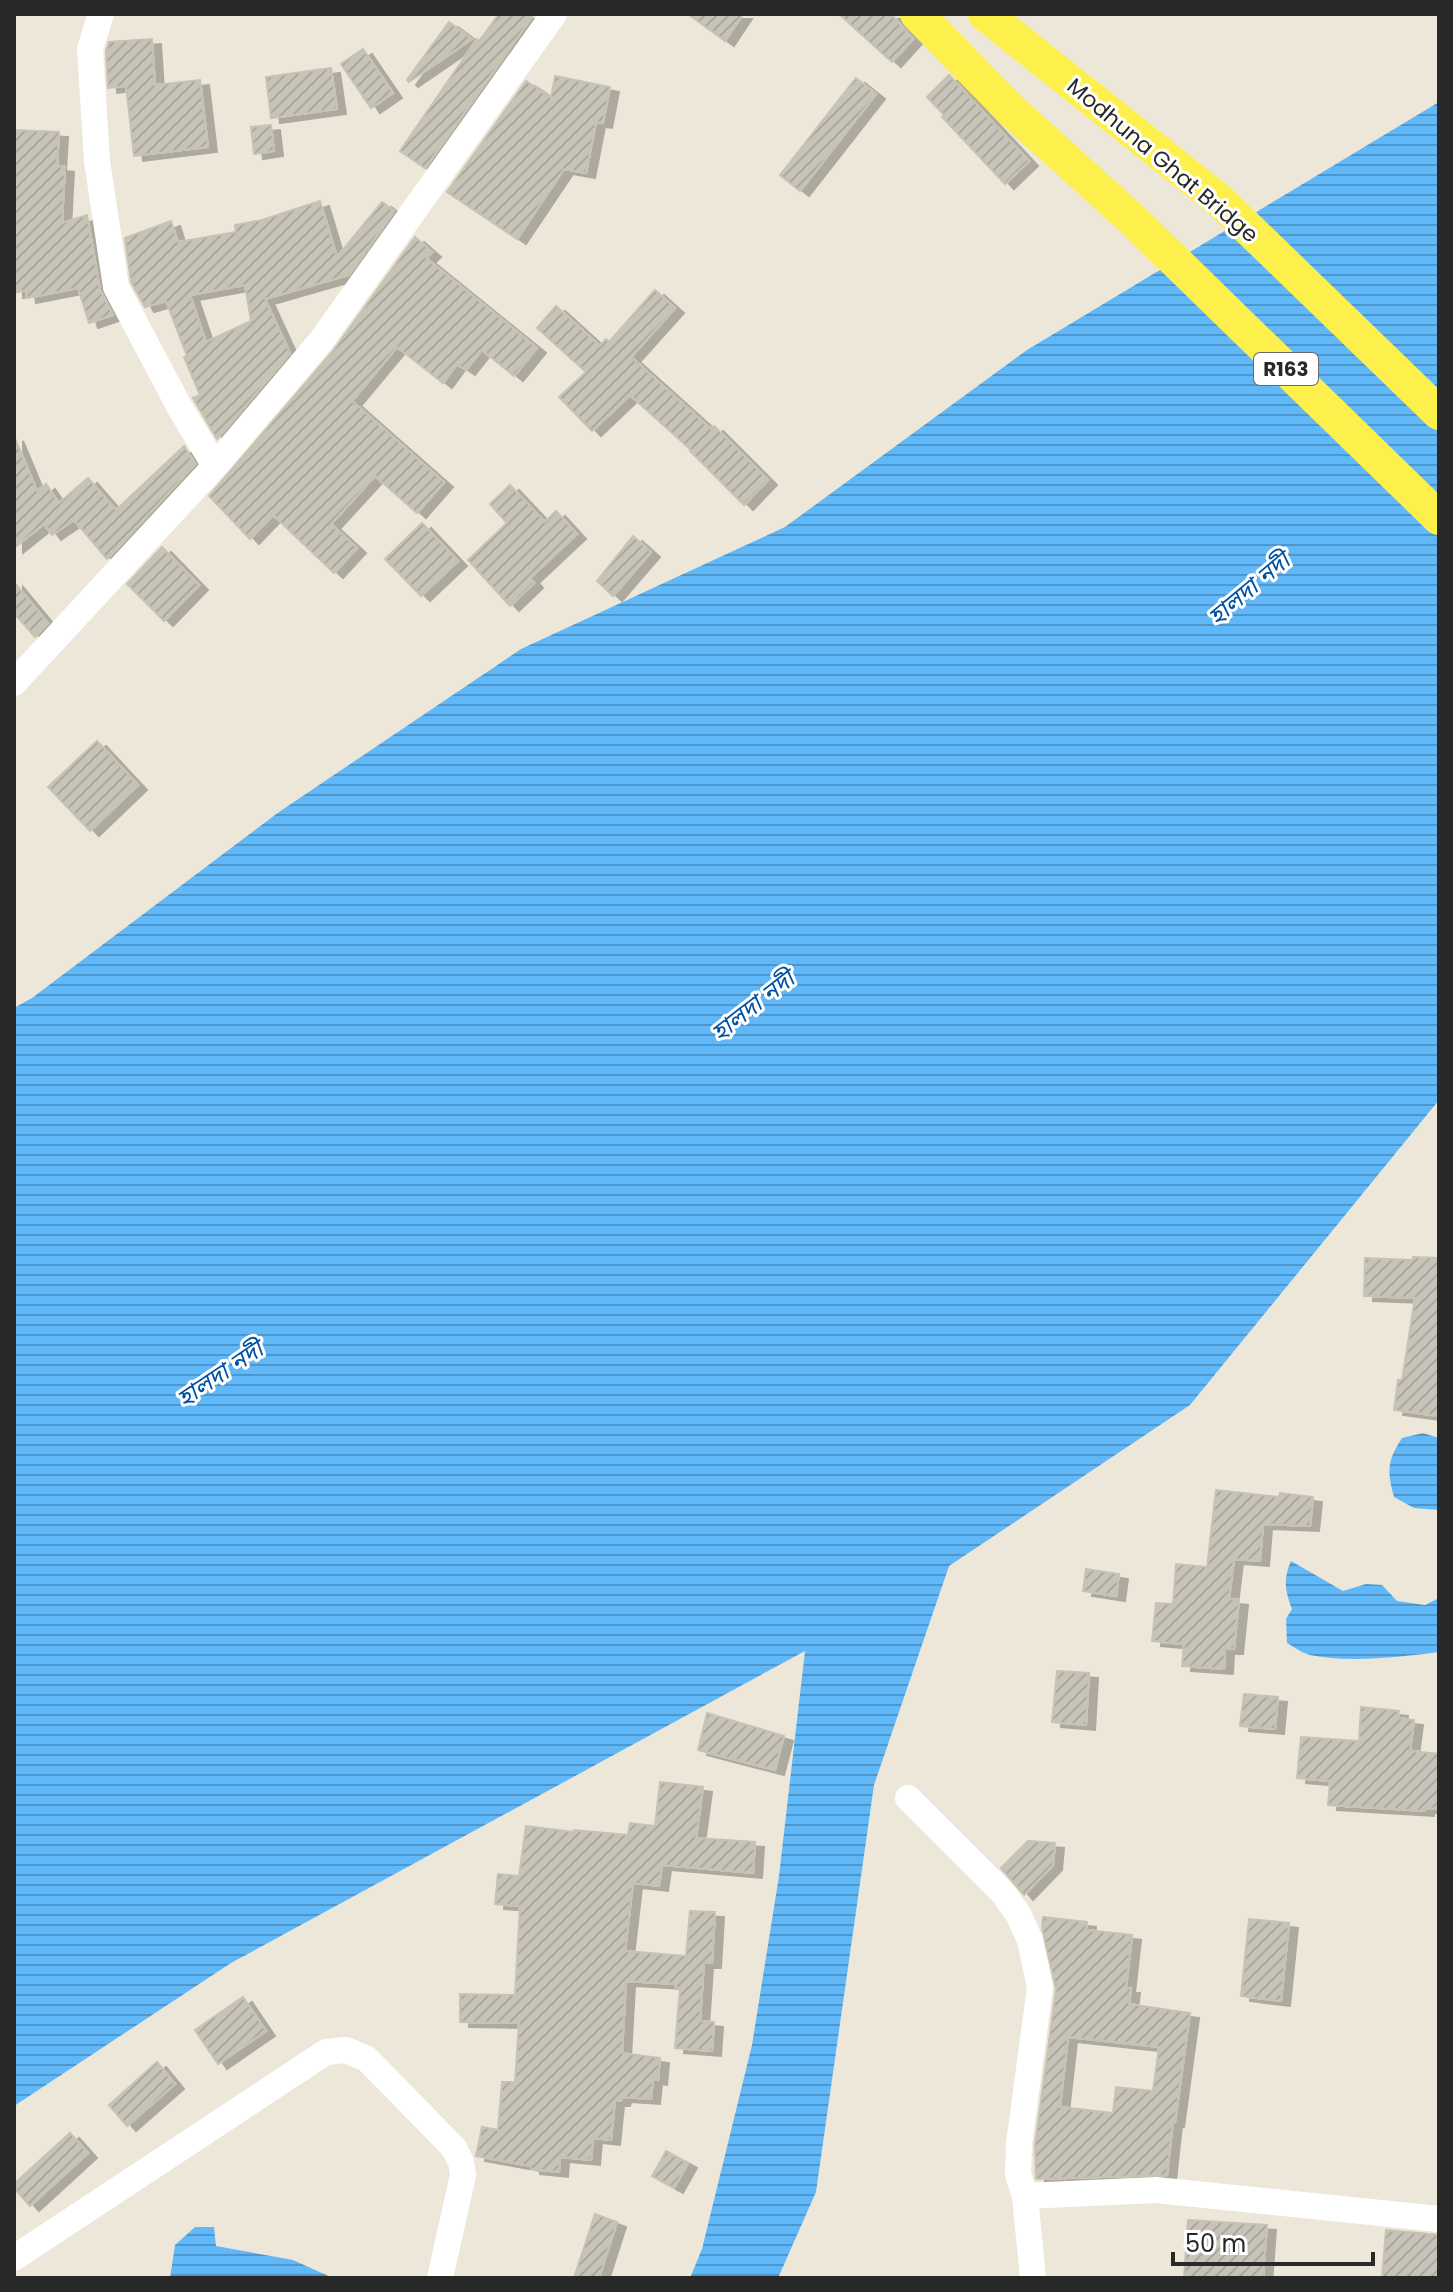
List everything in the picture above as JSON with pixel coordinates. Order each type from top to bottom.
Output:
[{"type":"main road","name":"R163","points":[[917,14],[1009,108],[1134,221],[1439,518]]},
{"type":"main road","name":"Modhuna Ghat Bridge","points":[[985,14],[1220,201],[1439,413]]},
{"type":"street","points":[[101,14],[90,49],[97,161],[116,287],[180,408],[215,466]]},
{"type":"street","points":[[14,683],[215,466],[321,341],[554,14]]},
{"type":"street","points":[[908,1798],[1003,1893],[1018,1914],[1030,1940],[1040,1987],[1019,2144],[1018,2174],[1025,2196],[1033,2278]]},
{"type":"street","points":[[14,2258],[326,2052],[346,2050],[367,2059],[454,2148],[461,2162],[463,2175],[440,2278]]},
{"type":"street","points":[[1025,2196],[1156,2190],[1439,2219]]},
{"type":"water","name":"হালদা নদী","points":[[1439,102],[1439,1100],[1190,1405],[949,1566],[874,1785],[816,2192],[778,2278],[690,2278],[702,2249],[752,2045],[779,1876],[805,1651],[231,1963],[14,2106],[14,1008],[32,998],[279,812],[521,649],[785,527],[1027,350]]},
{"type":"water","points":[[1423,1433],[1439,1438],[1439,1510],[1414,1508],[1394,1497],[1392,1488],[1390,1466],[1397,1446],[1402,1438]]},
{"type":"water","points":[[1291,1561],[1343,1591],[1366,1584],[1382,1585],[1397,1601],[1425,1605],[1439,1598],[1439,1652],[1341,1659],[1310,1655],[1287,1643],[1286,1619],[1292,1609],[1286,1579]]},
{"type":"water","points":[[195,2227],[214,2227],[216,2246],[293,2260],[333,2278],[170,2278],[175,2245]]},
{"type":"building","points":[[499,14],[534,14],[425,168],[400,151],[477,39],[479,41]]},
{"type":"building","points":[[688,14],[743,14],[725,41]]},
{"type":"building","points":[[839,14],[891,14],[913,39],[892,62]]},
{"type":"building","points":[[449,22],[472,39],[409,82],[407,80]]},
{"type":"building","points":[[152,39],[155,85],[200,80],[208,147],[134,156],[126,86],[108,88],[106,51],[109,42]]},
{"type":"building","points":[[363,49],[393,93],[371,108],[341,64]]},
{"type":"building","points":[[331,68],[337,109],[271,118],[266,77]]},
{"type":"building","points":[[949,75],[1029,161],[1005,184],[927,97]]},
{"type":"building","points":[[555,76],[610,87],[603,123],[596,122],[586,173],[564,169],[517,239],[447,192],[526,81],[551,98]]},
{"type":"building","points":[[856,78],[876,94],[800,191],[780,175]]},
{"type":"building","points":[[271,125],[274,151],[254,154],[251,127]]},
{"type":"building","points":[[14,130],[59,132],[57,166],[65,167],[62,223],[87,215],[100,290],[113,315],[89,323],[78,288],[27,298],[26,290],[14,293]]},
{"type":"building","points":[[320,201],[337,257],[382,202],[394,211],[349,275],[265,299],[290,353],[217,439],[193,398],[200,395],[166,301],[145,307],[131,282],[125,238],[171,221],[178,242],[236,232],[235,225],[262,220]],"holes":[[[245,285],[251,321],[206,342],[190,295]]]},
{"type":"building","points":[[415,237],[432,252],[426,258],[537,348],[514,376],[482,350],[466,370],[457,364],[443,383],[397,347],[352,401],[444,482],[417,513],[375,476],[331,524],[357,548],[334,573],[273,515],[250,539],[209,496],[333,351]]},
{"type":"building","points":[[655,290],[675,308],[631,357],[711,429],[714,426],[768,480],[744,505],[691,450],[630,395],[592,431],[559,397],[586,372],[537,328],[556,306],[600,346],[606,339],[609,342]]},
{"type":"building","points":[[14,436],[37,491],[46,484],[59,503],[88,478],[116,510],[184,446],[195,464],[107,559],[74,520],[52,535],[44,524],[14,548]]},
{"type":"building","points":[[510,485],[545,522],[556,511],[577,534],[530,578],[534,583],[510,606],[468,560],[507,523],[490,504]]},
{"type":"building","points":[[422,523],[458,561],[421,596],[385,559]]},
{"type":"building","points":[[633,536],[651,552],[613,596],[597,581]]},
{"type":"building","points":[[162,547],[199,585],[164,621],[127,584]]},
{"type":"building","points":[[14,582],[48,623],[35,637],[14,613]]},
{"type":"building","points":[[97,741],[138,785],[90,831],[48,787]]},
{"type":"building","points":[[1413,1257],[1439,1258],[1439,1416],[1394,1410],[1415,1298],[1364,1296],[1365,1258],[1413,1260]]},
{"type":"building","points":[[1216,1490],[1279,1497],[1280,1493],[1313,1497],[1310,1526],[1263,1524],[1260,1561],[1234,1559],[1229,1599],[1239,1600],[1234,1649],[1225,1649],[1224,1669],[1182,1666],[1184,1644],[1152,1641],[1156,1603],[1173,1604],[1176,1564],[1207,1567]]},
{"type":"building","points":[[1086,1569],[1119,1574],[1116,1596],[1083,1591]]},
{"type":"building","points":[[1057,1671],[1089,1673],[1086,1725],[1052,1722]]},
{"type":"building","points":[[1244,1694],[1278,1697],[1275,1729],[1240,1726]]},
{"type":"building","points":[[1361,1707],[1399,1711],[1398,1718],[1414,1720],[1410,1751],[1439,1754],[1439,1809],[1425,1808],[1425,1811],[1328,1805],[1330,1781],[1297,1778],[1301,1737],[1359,1741]]},
{"type":"building","points":[[707,1713],[784,1736],[775,1770],[698,1750]]},
{"type":"building","points":[[660,1782],[703,1787],[696,1838],[755,1842],[753,1873],[662,1865],[659,1886],[633,1883],[625,1951],[686,1956],[690,1911],[715,1912],[712,1963],[704,1963],[700,2021],[714,2022],[712,2051],[675,2048],[680,1988],[675,1984],[626,1981],[622,2053],[660,2058],[658,2080],[653,2079],[651,2099],[622,2097],[621,2101],[615,2101],[611,2140],[593,2138],[591,2160],[560,2157],[559,2172],[476,2156],[482,2127],[498,2130],[502,2082],[515,2082],[519,2023],[460,2022],[460,1994],[515,1995],[520,1906],[495,1904],[498,1874],[519,1876],[526,1826],[628,1835],[630,1823],[655,1826]]},
{"type":"building","points":[[1028,1841],[1055,1843],[1053,1865],[1024,1895],[1001,1868]]},
{"type":"building","points":[[1043,1917],[1087,1922],[1086,1930],[1132,1935],[1126,1988],[1131,1988],[1129,2004],[1190,2013],[1167,2175],[1036,2179],[1035,2145],[1056,1989],[1042,1928]],"holes":[[[1068,2037],[1159,2047],[1153,2091],[1116,2087],[1113,2113],[1060,2107]]]},
{"type":"building","points":[[1249,1919],[1289,1923],[1281,2001],[1241,1996]]},
{"type":"building","points":[[243,1997],[266,2031],[218,2064],[195,2030]]},
{"type":"building","points":[[157,2062],[175,2084],[127,2126],[109,2105]]},
{"type":"building","points":[[70,2133],[88,2153],[30,2206],[14,2184]]},
{"type":"building","points":[[666,2151],[688,2163],[674,2188],[652,2176]]},
{"type":"building","points":[[595,2214],[617,2222],[599,2278],[574,2278]]},
{"type":"building","points":[[1188,2220],[1267,2225],[1263,2278],[1184,2278]]},
{"type":"building","points":[[1386,2230],[1439,2235],[1439,2278],[1382,2278]]}]
